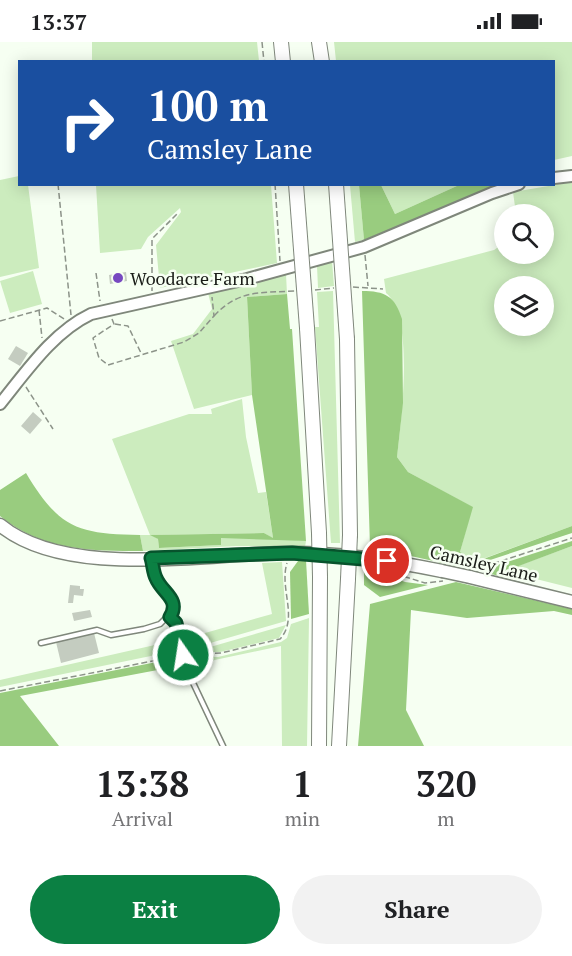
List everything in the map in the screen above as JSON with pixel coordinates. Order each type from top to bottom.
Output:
[{"type":"highway","points":[[281,42],[283,60]]},
{"type":"highway","points":[[319,42],[322,60]]},
{"type":"highway","points":[[296,186],[307,328],[321,577],[319,746]]},
{"type":"highway","points":[[336,186],[347,339],[350,535],[339,746]]},
{"type":"main road","name":"Camsley Lane","points":[[0,525],[11,534],[41,548],[86,558],[316,554],[370,558],[470,577],[572,602]]},
{"type":"street","points":[[555,178],[572,176]]},
{"type":"street","points":[[0,404],[45,350],[72,324],[104,310],[281,271],[364,247],[513,186]]},
{"type":"lane","points":[[41,643],[97,630],[111,635],[144,629],[160,624],[170,617],[174,610],[173,601],[156,580],[151,558]]},
{"type":"lane","points":[[170,617],[176,623],[186,668],[223,746]]},
{"type":"path","points":[[262,42],[264,60]]},
{"type":"path","points":[[58,186],[72,324]]},
{"type":"path","points":[[275,186],[281,271]]},
{"type":"path","points":[[152,301],[152,239],[178,213]]},
{"type":"path","points":[[364,247],[368,287]]},
{"type":"path","points":[[96,273],[104,310],[114,324]]},
{"type":"path","points":[[141,355],[128,326],[114,324],[93,338],[99,358],[108,365],[184,342],[199,333],[214,316],[212,287]]},
{"type":"path","points":[[0,321],[47,308],[72,324]]},
{"type":"path","points":[[39,309],[45,350]]},
{"type":"path","points":[[19,381],[26,387],[53,429]]},
{"type":"path","points":[[546,547],[572,538]]},
{"type":"path","points":[[0,691],[183,655],[221,653],[280,639],[289,626],[288,614]]},
{"type":"green space","points":[[92,42],[257,42],[259,60],[92,60]]},
{"type":"green space","points":[[334,42],[572,42],[572,156],[555,160],[555,60],[336,60]]},
{"type":"green space","points":[[18,176],[18,186],[28,186],[39,268],[0,277],[0,180]]},
{"type":"green space","points":[[572,182],[572,526],[477,561],[460,552],[472,507],[408,472],[397,457],[403,395],[403,346],[401,323],[395,305],[386,293],[384,279],[494,250],[494,264],[554,264],[554,204],[515,204],[513,192]]},
{"type":"green space","points":[[96,186],[271,186],[277,263],[160,288],[156,245],[181,212],[180,208],[148,237],[141,249],[100,253]]},
{"type":"green space","points":[[350,186],[359,186],[364,240],[355,242]]},
{"type":"green space","points":[[359,186],[381,186],[395,214],[457,186],[495,186],[364,240]]},
{"type":"green space","points":[[381,186],[457,186],[395,214]]},
{"type":"green space","points":[[332,261],[334,286],[318,288],[317,266]]},
{"type":"green space","points":[[33,271],[42,304],[10,313],[0,281]]},
{"type":"green space","points":[[286,274],[287,294],[247,297],[252,395],[194,409],[171,341],[193,334],[212,309],[208,293]]},
{"type":"green space","points":[[333,291],[340,543],[331,543],[315,327],[319,327],[317,292]]},
{"type":"green space","points":[[362,291],[377,292],[388,296],[396,305],[402,319],[403,403],[397,457],[408,472],[473,507],[460,552],[478,561],[572,526],[572,533],[484,562],[456,566],[370,547]]},
{"type":"green space","points":[[287,294],[290,329],[292,329],[306,541],[221,538],[221,545],[159,548],[158,539],[150,535],[264,533],[273,538],[252,395],[247,297]]},
{"type":"green space","points":[[242,399],[246,437],[258,493],[266,492],[273,538],[306,541],[305,547],[236,546],[143,551],[140,535],[150,535],[112,439],[189,414],[212,414],[211,409]],"holes":[[[264,533],[272,538],[221,538],[221,545],[159,548],[158,539],[152,535]]]},
{"type":"green space","points":[[26,473],[49,506],[60,517],[72,524],[100,533],[140,535],[143,551],[68,547],[16,528],[0,516],[0,490]]},
{"type":"green space","points":[[572,541],[572,546],[505,571],[503,577],[479,571]]},
{"type":"green space","points":[[572,546],[572,588],[504,571]]},
{"type":"green space","points":[[306,560],[309,614],[291,619],[290,572],[298,561]]},
{"type":"green space","points":[[282,562],[286,621],[186,650],[184,639],[272,614],[262,563]]},
{"type":"green space","points":[[364,566],[405,582],[428,585],[380,597],[364,585]]},
{"type":"green space","points":[[456,582],[572,609],[572,615],[554,611],[467,618],[411,610],[406,710],[424,746],[358,746],[370,604]]},
{"type":"green space","points":[[309,618],[307,746],[282,746],[281,646],[191,665],[187,656],[218,657],[281,642],[287,638],[291,624]]},
{"type":"green space","points":[[286,625],[279,638],[220,652],[193,652]]},
{"type":"green space","points":[[177,640],[180,650],[0,687],[0,680]]},
{"type":"green space","points":[[182,657],[184,665],[20,696],[59,746],[0,746],[0,693]]},
{"type":"building","name":"Woodacre Farm","points":[[126,272],[127,281],[110,284],[109,275]]},
{"type":"building","points":[[16,346],[28,353],[20,366],[8,359]]},
{"type":"building","points":[[33,412],[42,420],[30,434],[21,426]]},
{"type":"building","points":[[70,585],[84,589],[83,596],[74,595],[73,603],[68,603]]},
{"type":"building","points":[[90,610],[92,617],[74,621],[72,613]]},
{"type":"building","points":[[94,633],[99,653],[61,663],[56,642]]},
{"type":"place","name":"Woodacre Farm","points":[[118,278]]},
{"type":"route","points":[[183,655],[176,623],[170,617],[174,610],[173,601],[156,580],[151,558],[292,553],[334,554],[387,561]]}]
